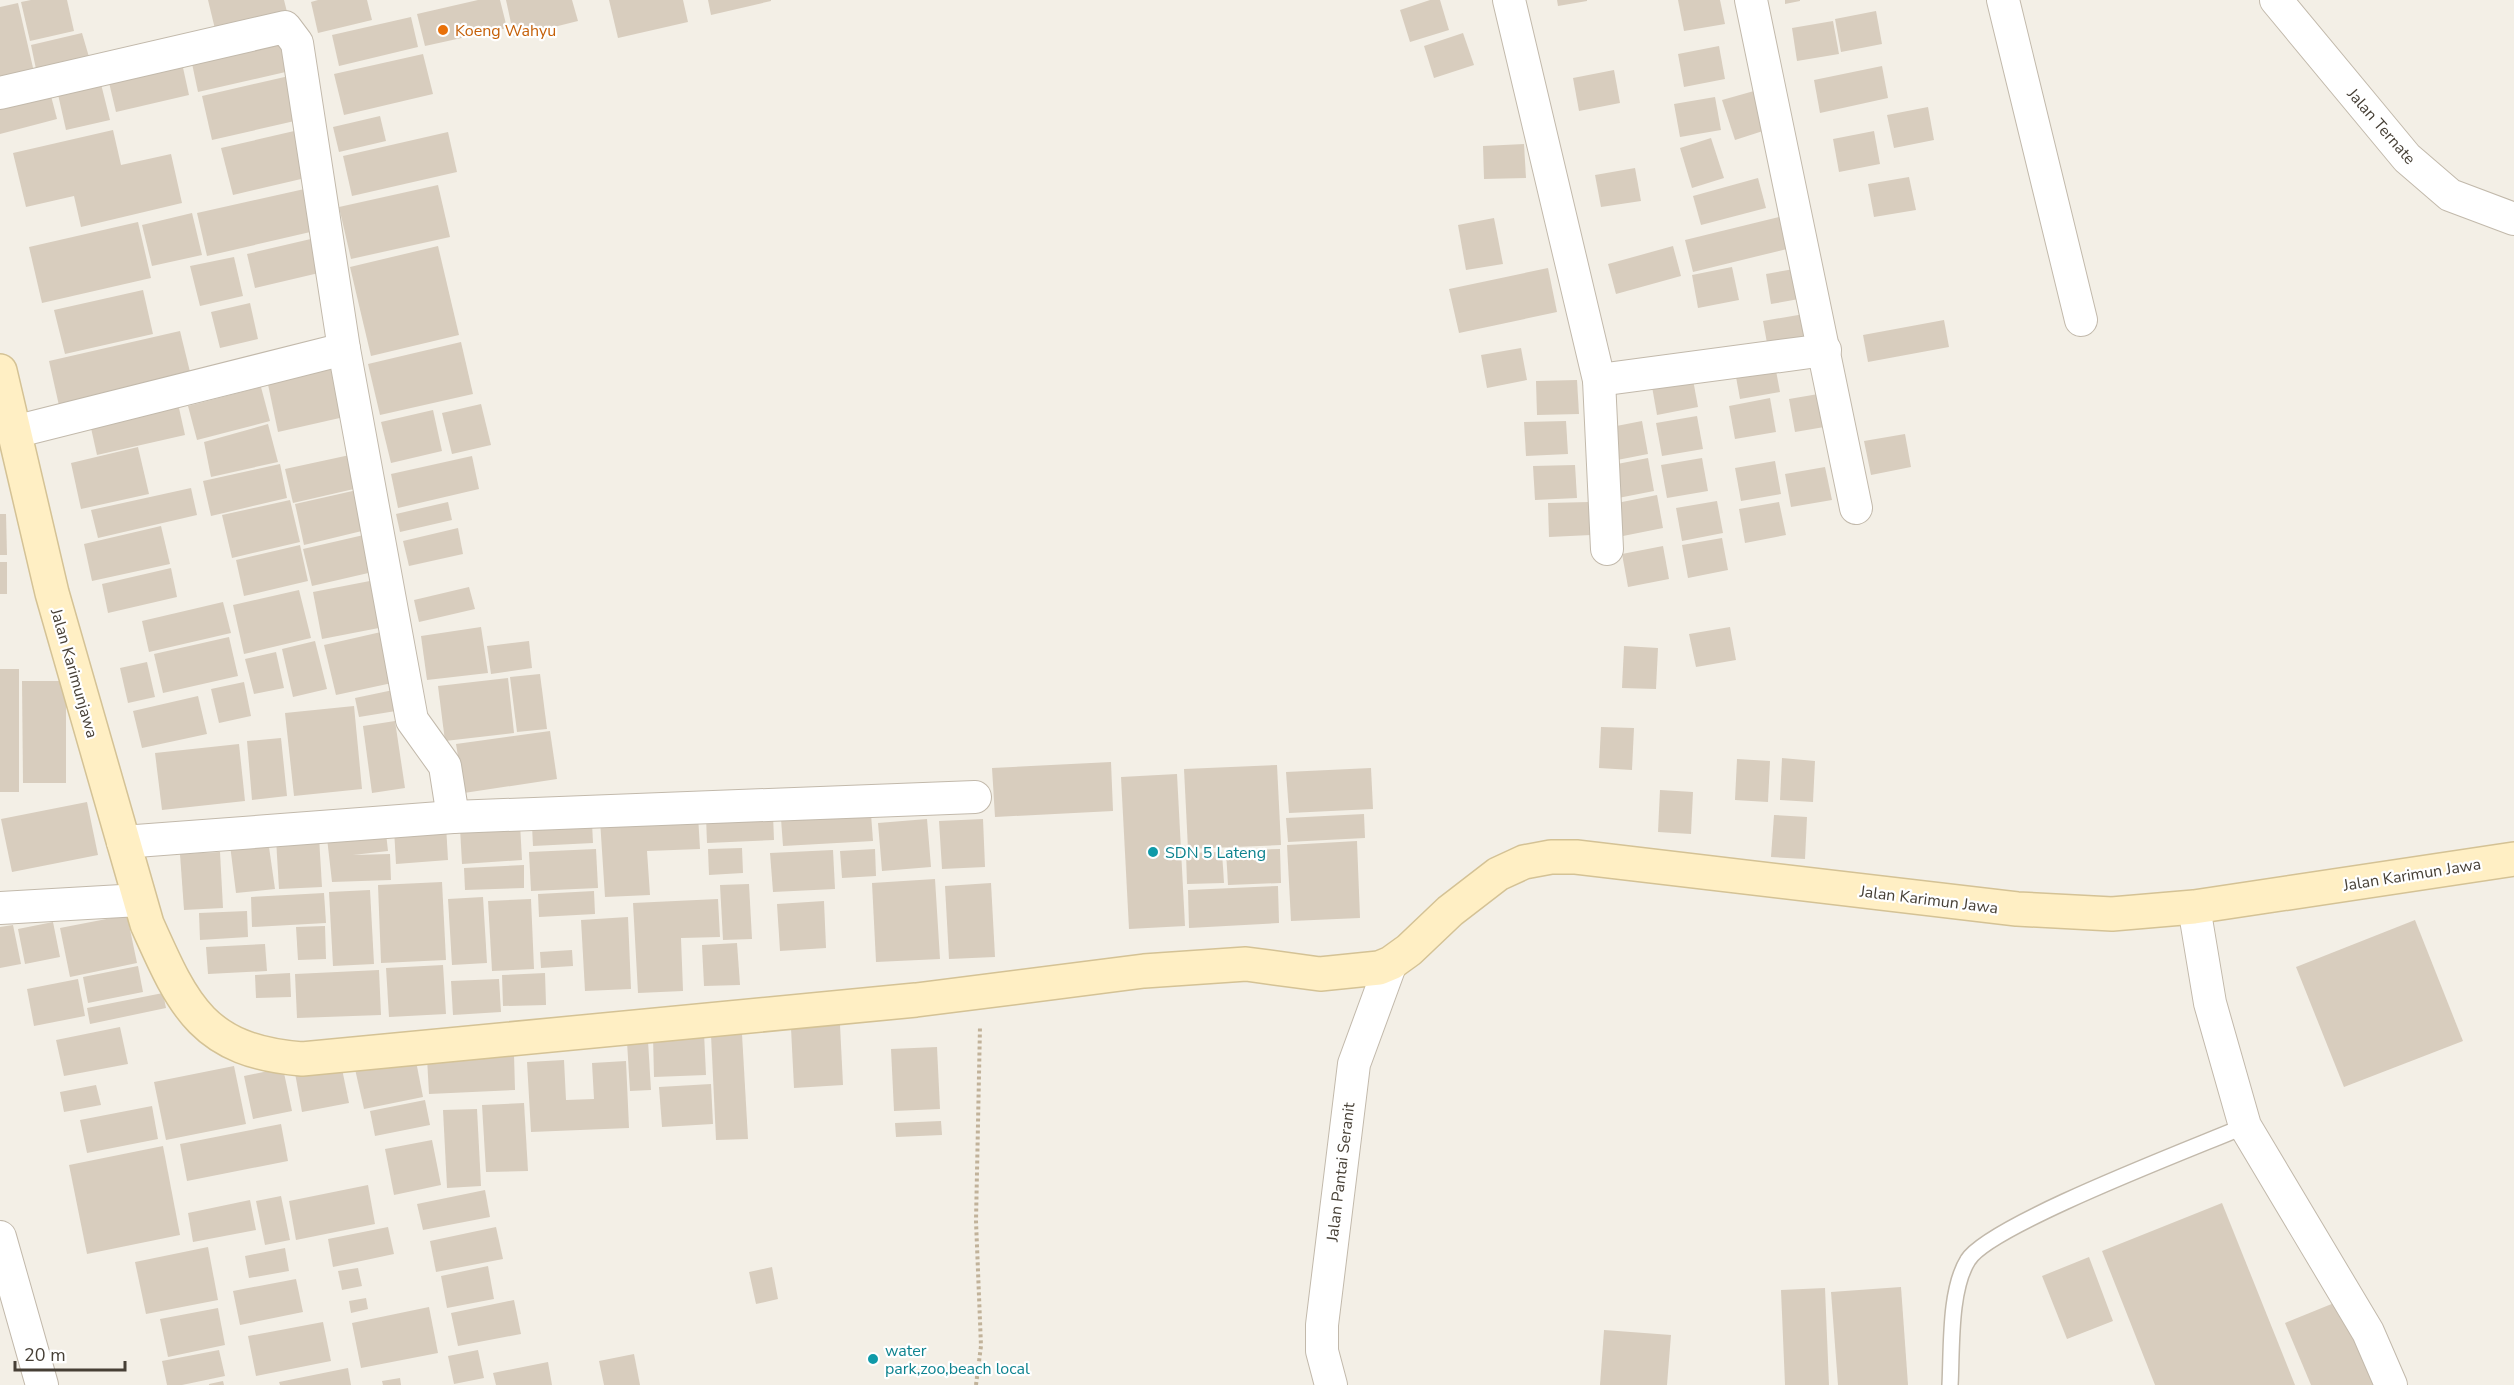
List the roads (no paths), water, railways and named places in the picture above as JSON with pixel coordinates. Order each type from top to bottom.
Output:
[{"type":"street","points":[[1509,0],[1599,380],[1607,549]]},
{"type":"street","points":[[1751,0],[1856,508]]},
{"type":"street","points":[[2003,0],[2081,320]]},
{"type":"street","name":"Jalan Ternate","points":[[2276,0],[2407,158],[2450,195],[2514,219]]},
{"type":"street","points":[[0,93],[285,27],[297,43],[344,349],[412,720],[445,766],[453,817]]},
{"type":"street","points":[[14,432],[344,349]]},
{"type":"street","points":[[1599,380],[1825,350]]},
{"type":"street","name":"Jalan Karimunjawa","points":[[1,377],[52,593],[139,900],[169,970],[192,1011],[220,1036],[246,1050],[272,1057],[302,1059],[980,992],[1056,980],[1235,965],[1320,974],[1385,965]]},
{"type":"street","points":[[123,842],[453,817],[975,797]]},
{"type":"street","name":"Jalan Karimun Jawa","points":[[1385,965],[1498,874],[1524,862],[1551,857],[1576,857],[2017,909],[2112,914],[2194,906],[2514,858]]},
{"type":"street","points":[[0,908],[139,900]]},
{"type":"street","points":[[2194,906],[2210,1003],[2245,1126],[2368,1332],[2391,1385]]},
{"type":"street","name":"Jalan Pantai Seranit","points":[[1331,1385],[1322,1351],[1322,1325],[1352,1073],[1385,965]]},
{"type":"street","points":[[0,1237],[42,1385]]},
{"type":"lane","points":[[1950,1385],[1956,1302],[1960,1277],[1968,1258],[2004,1232],[2050,1209],[2245,1126]]},
{"type":"place","name":"Koeng Wahyu","points":[[443,30]]},
{"type":"place","name":"SDN 5 Lateng","points":[[1153,852]]},
{"type":"place","name":"water park,zoo,beach local","points":[[873,1359]]}]
